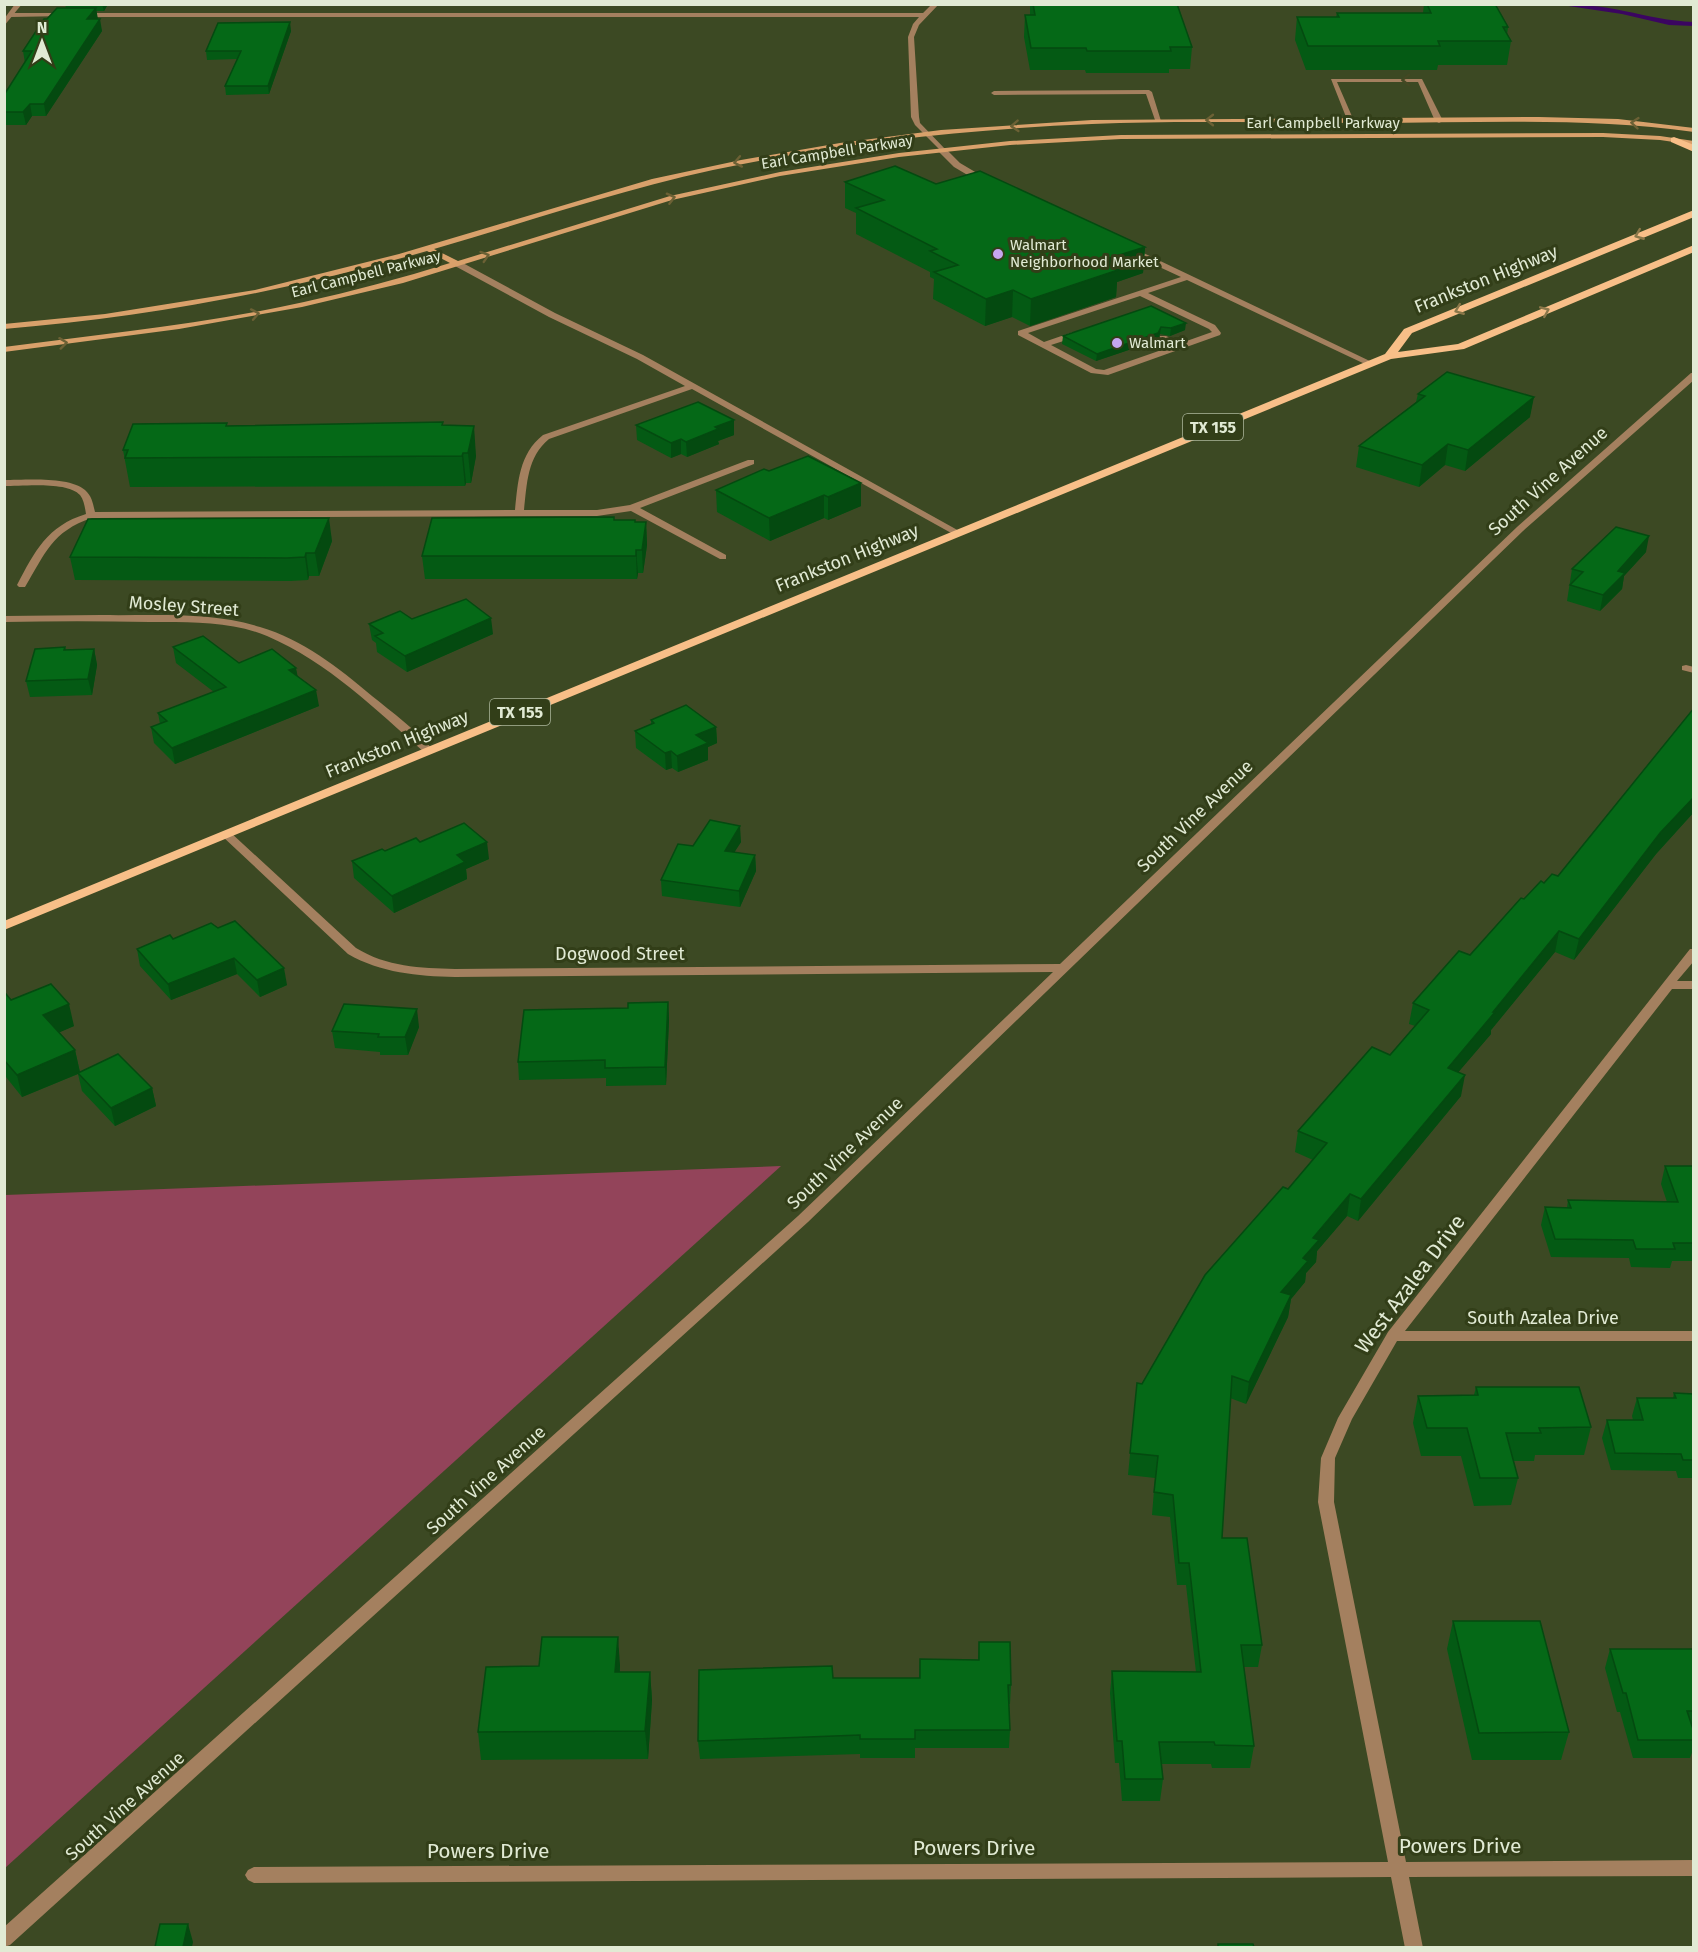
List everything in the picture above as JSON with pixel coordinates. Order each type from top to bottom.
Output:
[{"type":"main road","name":"Earl Campbell Parkway","points":[[4,327],[114,316],[201,302],[322,277],[428,249],[587,199],[658,180],[795,152],[926,133],[1048,124],[1159,120],[1614,121],[1694,130]]},
{"type":"main road","points":[[1159,120],[1164,137]]},
{"type":"main road","points":[[1299,120],[1304,136]]},
{"type":"main road","points":[[1350,121],[1360,136]]},
{"type":"main road","points":[[1439,121],[1444,136]]},
{"type":"main road","name":"Earl Campbell Parkway","points":[[4,350],[135,334],[266,312],[357,292],[458,264],[613,214],[696,192],[810,168],[942,150],[1042,141],[1164,137],[1613,135],[1694,143]]},
{"type":"main road","points":[[1674,140],[1694,150]]},
{"type":"main road","name":"Frankston Highway","points":[[4,926],[956,532],[1389,356],[1408,331],[1694,213]]},
{"type":"main road","name":"TX 155","points":[[1389,356],[1460,347],[1694,248]]},
{"type":"main road","points":[[428,249],[458,264]]},
{"type":"street","points":[[4,24],[19,4]]},
{"type":"street","points":[[936,4],[916,24],[911,42],[913,111],[917,124],[967,172],[995,187]]},
{"type":"street","points":[[11,15],[925,15]]},
{"type":"street","points":[[1350,121],[1333,80],[1420,80],[1439,121]]},
{"type":"street","points":[[994,93],[1149,92],[1159,120]]},
{"type":"street","points":[[1121,246],[1370,363]]},
{"type":"street","points":[[458,264],[552,315],[640,357],[956,532]]},
{"type":"street","points":[[1141,293],[1216,330],[1217,333],[1100,373],[1021,333],[1188,277]]},
{"type":"street","points":[[1153,307],[1163,304]]},
{"type":"street","points":[[1043,345],[1088,330]]},
{"type":"street","points":[[1163,338],[1181,346]]},
{"type":"street","name":"South Vine Avenue","points":[[4,1940],[803,1219],[1520,530],[1694,375]]},
{"type":"street","points":[[519,513],[527,462],[535,444],[546,437],[692,386]]},
{"type":"street","points":[[22,585],[47,539],[61,528],[91,515],[597,513],[632,508],[751,462]]},
{"type":"street","points":[[4,483],[56,484],[79,490],[85,495],[91,515]]},
{"type":"street","points":[[632,508],[723,557]]},
{"type":"street","name":"Mosley Street","points":[[4,619],[218,621],[254,628],[304,651],[344,678],[428,750]]},
{"type":"street","name":"Dogwood Street","points":[[226,834],[352,951],[371,962],[399,970],[466,973],[1064,968]]},
{"type":"street","name":"West Azalea Drive","points":[[1414,1947],[1326,1502],[1328,1458],[1345,1418],[1393,1336],[1694,952]]},
{"type":"street","points":[[1668,985],[1694,985]]},
{"type":"street","name":"South Azalea Drive","points":[[1393,1336],[1694,1336]]},
{"type":"street","name":"Powers Drive","points":[[254,1875],[1694,1868]]},
{"type":"shaded area","points":[[781,1166],[5,1868],[5,1195]]},
{"type":"building","points":[[1033,4],[1177,4],[1192,47],[1170,47],[1171,51],[1031,48],[1025,15],[1035,15]]},
{"type":"building","points":[[1427,4],[1495,4],[1508,27],[1503,27],[1511,41],[1438,41],[1440,46],[1308,46],[1297,17],[1339,17],[1337,13],[1431,13]]},
{"type":"building","points":[[57,8],[96,8],[87,19],[100,19],[44,104],[30,104],[23,112],[4,112],[4,95],[32,51],[23,51],[44,19],[47,19]]},
{"type":"building","points":[[290,22],[268,86],[225,86],[241,51],[206,51],[218,23]]},
{"type":"building","points":[[895,166],[936,184],[980,171],[1145,247],[1100,261],[1118,270],[1031,299],[1013,290],[986,299],[934,272],[958,265],[930,251],[937,249],[856,208],[884,200],[845,182]]},
{"type":"building","points":[[1151,306],[1186,323],[1171,328],[1161,327],[1158,333],[1097,354],[1063,336]]},
{"type":"building","points":[[1447,372],[1534,397],[1468,450],[1448,444],[1422,465],[1359,446],[1425,396],[1418,394]]},
{"type":"building","points":[[698,402],[734,420],[686,442],[681,439],[671,443],[636,425]]},
{"type":"building","points":[[443,422],[442,425],[474,426],[468,453],[463,453],[462,456],[125,458],[128,450],[123,450],[133,424],[227,423],[226,426]]},
{"type":"building","points":[[808,456],[861,483],[828,497],[824,495],[769,518],[716,490],[764,469],[769,471]]},
{"type":"building","points":[[614,517],[614,520],[646,522],[642,550],[636,550],[636,556],[422,556],[432,518]]},
{"type":"building","points":[[329,518],[315,553],[306,553],[305,557],[70,557],[88,519]]},
{"type":"building","points":[[1616,527],[1649,536],[1618,571],[1625,573],[1603,595],[1570,585],[1583,572],[1572,569]]},
{"type":"building","points":[[466,599],[491,618],[405,656],[375,636],[383,633],[369,624],[400,611],[412,619]]},
{"type":"building","points":[[203,636],[239,663],[272,649],[296,668],[289,670],[316,690],[172,748],[151,727],[167,721],[158,713],[226,687],[173,647]]},
{"type":"building","points":[[65,647],[64,650],[94,649],[88,679],[26,681],[35,649]]},
{"type":"building","points":[[686,705],[716,727],[696,735],[708,743],[677,756],[671,751],[665,753],[635,731],[654,723],[651,720]]},
{"type":"building","points":[[1694,708],[1694,797],[1660,833],[1579,939],[1559,931],[1448,1068],[1465,1075],[1361,1199],[1350,1194],[1313,1238],[1319,1240],[1303,1258],[1308,1261],[1281,1292],[1291,1295],[1249,1382],[1232,1376],[1222,1538],[1247,1538],[1262,1645],[1241,1645],[1254,1746],[1215,1745],[1214,1742],[1159,1742],[1163,1779],[1125,1779],[1122,1741],[1117,1741],[1112,1671],[1201,1672],[1189,1563],[1179,1563],[1173,1495],[1154,1492],[1158,1456],[1130,1453],[1137,1383],[1142,1384],[1205,1275],[1283,1187],[1288,1189],[1327,1143],[1298,1131],[1372,1047],[1390,1055],[1429,1010],[1413,1003],[1459,951],[1470,955],[1521,898],[1524,899],[1541,881],[1544,883],[1552,874],[1558,876]]},
{"type":"building","points":[[710,820],[740,826],[725,851],[755,855],[739,891],[661,880],[678,844],[693,846]]},
{"type":"building","points":[[464,823],[487,842],[457,855],[465,862],[392,896],[352,861],[416,838],[420,842]]},
{"type":"building","points":[[235,921],[284,968],[257,980],[234,958],[168,984],[137,949],[170,935],[173,939],[211,923],[218,928]]},
{"type":"building","points":[[51,984],[69,1004],[43,1015],[75,1050],[17,1075],[4,1060],[4,995],[6,994],[11,1000]]},
{"type":"building","points":[[668,1002],[665,1067],[605,1068],[605,1060],[518,1062],[524,1010],[628,1008],[628,1003]]},
{"type":"building","points":[[344,1004],[417,1009],[405,1037],[378,1037],[379,1034],[332,1031]]},
{"type":"building","points":[[118,1054],[152,1088],[111,1108],[78,1073]]},
{"type":"building","points":[[1665,1166],[1693,1166],[1694,1168],[1694,1243],[1673,1243],[1675,1249],[1636,1249],[1633,1240],[1555,1239],[1545,1207],[1571,1208],[1568,1200],[1678,1202]]},
{"type":"building","points":[[1476,1387],[1579,1387],[1591,1427],[1539,1428],[1541,1433],[1506,1433],[1518,1478],[1480,1478],[1467,1428],[1427,1428],[1418,1396],[1478,1395]]},
{"type":"building","points":[[1674,1393],[1694,1394],[1694,1460],[1683,1460],[1681,1454],[1615,1453],[1607,1420],[1643,1420],[1637,1398],[1676,1398]]},
{"type":"building","points":[[1453,1621],[1540,1621],[1569,1732],[1479,1733]]},
{"type":"building","points":[[542,1637],[618,1637],[615,1672],[650,1672],[645,1731],[478,1732],[486,1667],[539,1666]]},
{"type":"building","points":[[979,1642],[1010,1642],[1011,1685],[1008,1685],[1010,1730],[915,1730],[915,1739],[860,1739],[860,1735],[698,1741],[699,1670],[832,1666],[833,1678],[920,1678],[920,1659],[979,1660]]},
{"type":"building","points":[[1610,1649],[1694,1649],[1694,1711],[1687,1711],[1694,1732],[1694,1740],[1638,1740],[1626,1693],[1623,1693]]},
{"type":"building","points":[[160,1924],[188,1924],[183,1947],[155,1947]]},
{"type":"building","points":[[1218,1944],[1253,1944],[1254,1947],[1218,1947]]},
{"type":"waterway","points":[[1557,4],[1622,12],[1669,23],[1694,24]]},
{"type":"place","name":"Walmart Neighborhood Market","points":[[998,254]]},
{"type":"place","name":"Walmart","points":[[1117,343]]}]
